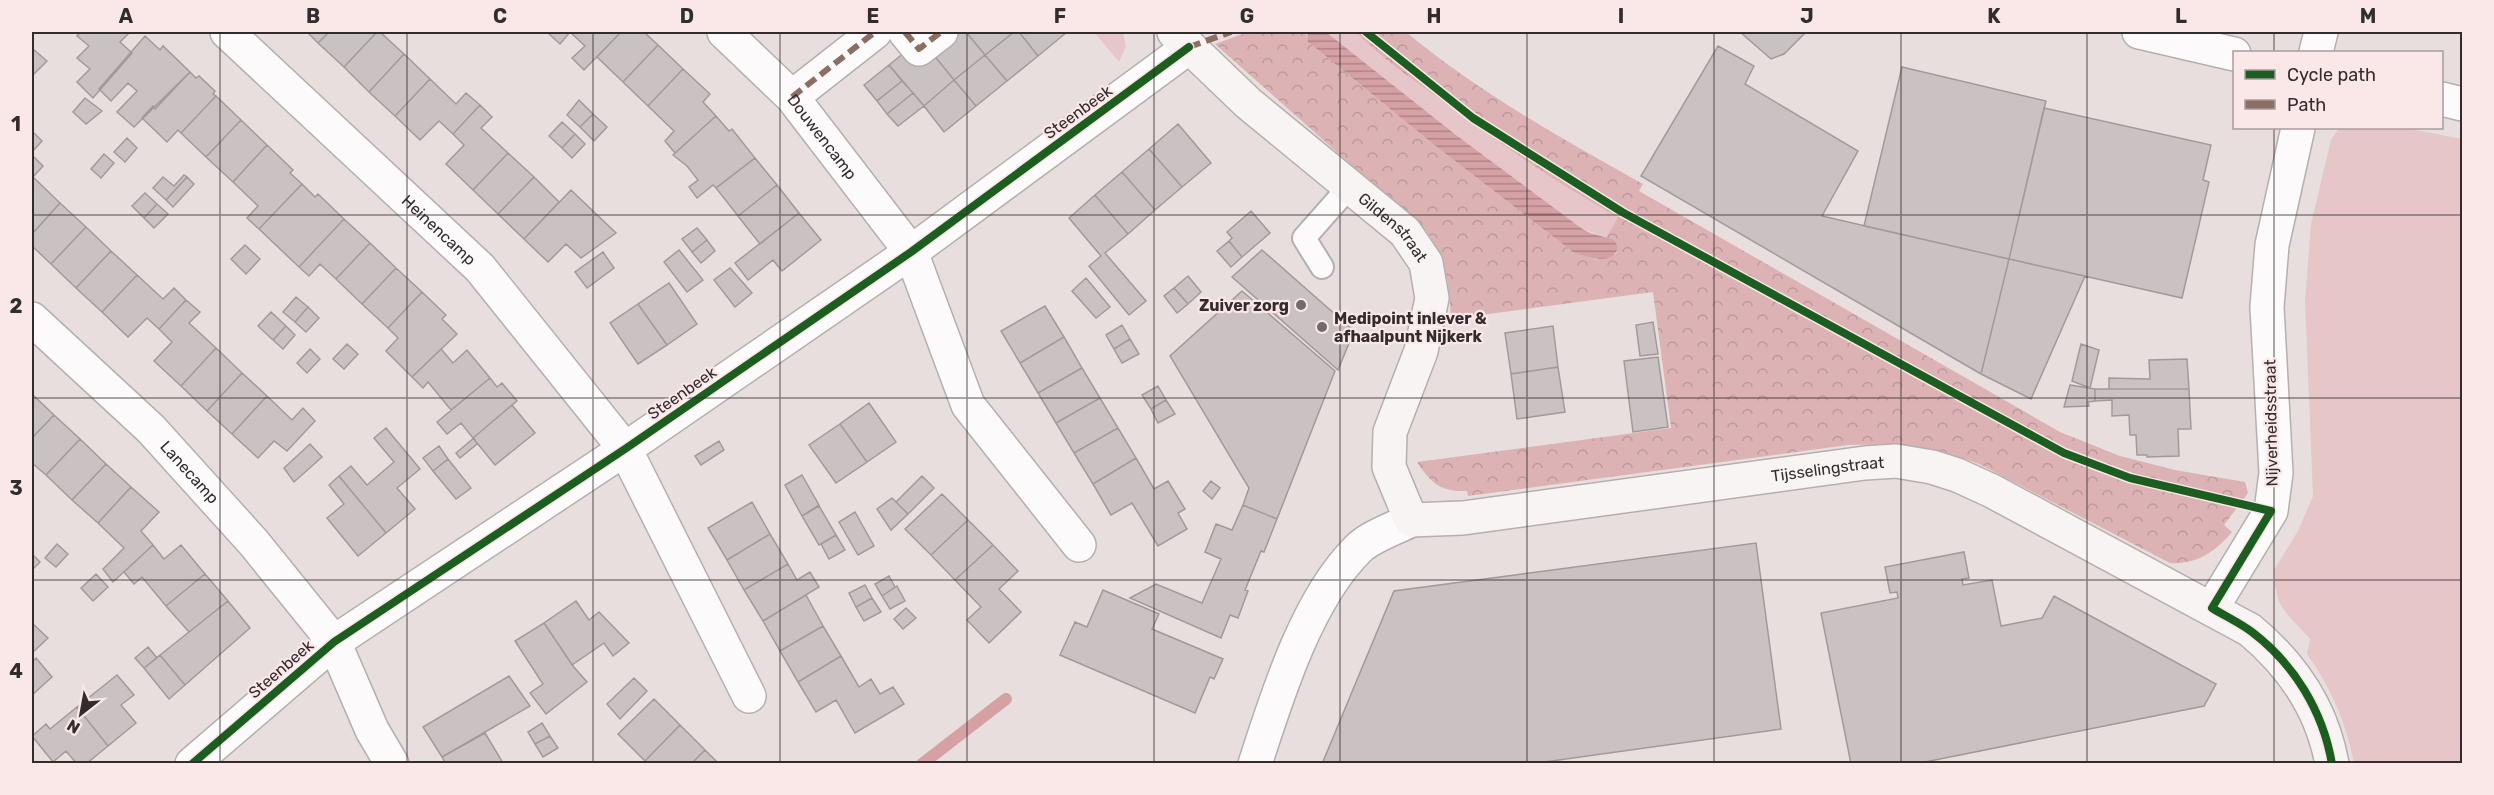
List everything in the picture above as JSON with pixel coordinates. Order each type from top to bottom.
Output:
[{"type":"street","name":"Heinencamp","points":[[227,32],[480,268],[625,449]]},
{"type":"street","name":"Douwencamp","points":[[724,32],[792,97],[911,252]]},
{"type":"street","points":[[792,97],[875,32]]},
{"type":"street","points":[[905,32],[919,49],[941,32]]},
{"type":"street","points":[[2139,32],[2233,54]]},
{"type":"street","points":[[2316,51],[2321,32]]},
{"type":"street","name":"Steenbeek","points":[[192,764],[333,642],[625,449],[911,252],[1182,39]]},
{"type":"street","name":"Gildenstraat","points":[[1182,39],[1248,102],[1405,232],[1426,263],[1432,298],[1421,351],[1390,432],[1389,467],[1411,520]]},
{"type":"street","points":[[2443,99],[2463,104]]},
{"type":"street","name":"Nijverheidsstraat","points":[[2212,608],[2271,511],[2276,473],[2267,307],[2272,245],[2298,129]]},
{"type":"street","points":[[911,252],[968,405],[1079,545]]},
{"type":"street","name":"Lanecamp","points":[[32,319],[151,429],[254,543],[333,642]]},
{"type":"street","points":[[625,449],[749,696]]},
{"type":"street","name":"Tijsselingstraat","points":[[1411,520],[1463,518],[1804,471],[1896,461],[1932,467],[1992,491],[2212,608]]},
{"type":"street","points":[[1255,764],[1300,641],[1332,579],[1360,547],[1411,520]]},
{"type":"street","points":[[2212,608],[2250,630],[2270,647],[2293,672],[2311,700],[2332,764]]},
{"type":"street","name":"Steenbeek","points":[[333,642],[372,730],[392,764]]},
{"type":"lane","points":[[1322,267],[1304,238],[1350,186]]},
{"type":"shaded area","points":[[1094,32],[1123,32],[1126,46],[1119,62]]},
{"type":"shaded area","points":[[1307,32],[1326,32],[1456,135],[1581,228],[1615,240],[1618,248],[1615,254],[1605,259],[1598,259],[1573,252],[1433,144],[1308,42]]},
{"type":"shaded area","points":[[1326,32],[1356,32],[1399,69],[1487,133],[1552,177],[1618,217],[1606,238],[1581,228],[1456,135]]},
{"type":"shaded area","points":[[2338,129],[2411,129],[2462,139],[2462,763],[2354,763],[2347,733],[2336,706],[2307,654],[2310,639],[2279,602],[2274,582],[2274,570],[2298,531],[2313,496],[2305,301],[2311,224],[2331,140]]},
{"type":"green space","points":[[1248,32],[1307,32],[1306,35],[1312,45],[1433,144],[1573,252],[1596,259],[1616,254],[1618,248],[1615,240],[1606,238],[1618,217],[1551,177],[1487,133],[1399,69],[1356,32],[1406,32],[1433,54],[1491,94],[1551,132],[1643,184],[1639,191],[2060,432],[2120,456],[2175,470],[2245,482],[2248,493],[2224,525],[2232,532],[2212,551],[2197,559],[2170,563],[1979,464],[1946,453],[1915,447],[1883,445],[1848,445],[1468,496],[1467,491],[1450,490],[1437,485],[1417,462],[1671,428],[1653,292],[1451,319],[1446,273],[1438,252],[1426,231],[1215,44]]},
{"type":"building","points":[[81,32],[130,32],[120,42],[132,53],[93,98],[77,82],[90,69],[77,58],[89,46],[77,36]]},
{"type":"building","points":[[307,32],[329,32],[318,43]]},
{"type":"building","points":[[329,32],[377,32],[344,67],[318,43]]},
{"type":"building","points":[[377,32],[380,32],[404,54],[369,92],[344,67]]},
{"type":"building","points":[[547,32],[570,32],[560,44]]},
{"type":"building","points":[[570,32],[621,32],[584,70],[572,58],[585,46]]},
{"type":"building","points":[[621,32],[644,32],[658,45],[623,82],[597,57]]},
{"type":"building","points":[[959,32],[966,32],[985,55],[954,80],[933,54]]},
{"type":"building","points":[[966,32],[1014,32],[985,55]]},
{"type":"building","points":[[1014,32],[1019,32],[1038,56],[1007,81],[985,55]]},
{"type":"building","points":[[1019,32],[1067,32],[1038,56]]},
{"type":"building","points":[[1740,32],[1805,33],[1784,54],[1771,59]]},
{"type":"building","points":[[145,36],[160,50],[163,46],[190,72],[134,127],[117,112],[137,91],[128,83],[111,101],[99,89]]},
{"type":"building","points":[[658,45],[683,69],[648,106],[623,82]]},
{"type":"building","points":[[1718,46],[1754,66],[1745,84],[1858,151],[1822,216],[2009,259],[1981,374],[1641,176]]},
{"type":"building","points":[[33,49],[47,61],[33,75],[32,74]]},
{"type":"building","points":[[905,52],[917,66],[933,54],[954,80],[924,106],[889,65]]},
{"type":"building","points":[[404,54],[430,79],[395,116],[369,92]]},
{"type":"building","points":[[985,55],[1007,81],[976,106],[954,80]]},
{"type":"building","points":[[889,65],[902,81],[877,101],[864,85]]},
{"type":"building","points":[[1902,67],[2046,101],[2009,259],[1864,226]]},
{"type":"building","points":[[683,69],[710,94],[703,102],[716,116],[675,153],[665,141],[674,131],[648,106]]},
{"type":"building","points":[[190,72],[196,78],[199,76],[215,91],[213,94],[216,96],[181,133],[178,130],[167,142],[142,118],[153,106],[155,109]]},
{"type":"building","points":[[430,79],[456,104],[466,93],[480,105],[453,134],[439,121],[420,140],[395,116]]},
{"type":"building","points":[[954,80],[976,106],[944,132],[924,106]]},
{"type":"building","points":[[902,81],[913,93],[887,114],[877,101]]},
{"type":"building","points":[[913,93],[924,106],[898,126],[887,114]]},
{"type":"building","points":[[216,96],[241,120],[206,157],[181,133]]},
{"type":"building","points":[[85,98],[102,111],[86,124],[73,112]]},
{"type":"building","points":[[579,100],[593,114],[580,127],[567,115]]},
{"type":"building","points":[[480,105],[492,117],[481,128],[508,153],[473,190],[446,164],[464,145],[453,134]]},
{"type":"building","points":[[2044,108],[2211,145],[2203,180],[2209,182],[2182,298],[2009,259]]},
{"type":"building","points":[[593,114],[607,127],[594,141],[580,127]]},
{"type":"building","points":[[716,116],[729,131],[732,129],[755,158],[716,188],[713,185],[697,198],[689,187],[698,180],[687,166],[673,155]]},
{"type":"building","points":[[241,120],[267,145],[233,182],[206,157]]},
{"type":"building","points":[[562,122],[575,134],[562,148],[549,136]]},
{"type":"building","points":[[1178,124],[1211,163],[1182,187],[1149,149]]},
{"type":"building","points":[[32,131],[42,141],[32,152]]},
{"type":"building","points":[[575,134],[585,144],[572,158],[562,148]]},
{"type":"building","points":[[127,138],[137,148],[125,162],[114,152]]},
{"type":"building","points":[[267,145],[293,170],[290,173],[302,184],[259,229],[247,218],[258,206],[233,182]]},
{"type":"building","points":[[1149,149],[1182,187],[1155,210],[1122,172]]},
{"type":"building","points":[[508,153],[534,177],[498,214],[473,190]]},
{"type":"building","points":[[104,154],[114,163],[101,178],[91,169]]},
{"type":"building","points":[[32,155],[43,166],[33,177],[60,203],[32,234]]},
{"type":"building","points":[[755,158],[777,185],[738,216],[716,188]]},
{"type":"building","points":[[1122,172],[1155,210],[1128,234],[1095,195]]},
{"type":"building","points":[[184,175],[187,177],[166,200],[153,188],[163,177],[174,186]]},
{"type":"building","points":[[187,177],[194,184],[173,207],[166,200]]},
{"type":"building","points":[[534,177],[559,202],[524,239],[498,214]]},
{"type":"building","points":[[302,184],[315,197],[318,194],[344,219],[299,267],[259,229]]},
{"type":"building","points":[[777,185],[799,213],[760,244],[738,216]]},
{"type":"building","points":[[571,190],[616,233],[581,258],[566,244],[548,262],[524,239]]},
{"type":"building","points":[[145,193],[157,204],[144,218],[132,206]]},
{"type":"building","points":[[1095,195],[1128,234],[1105,253],[1146,301],[1129,315],[1089,266],[1101,256],[1069,218]]},
{"type":"building","points":[[60,203],[86,227],[51,264],[32,246],[32,234]]},
{"type":"building","points":[[157,204],[168,214],[154,228],[144,218]]},
{"type":"building","points":[[1251,211],[1270,233],[1242,257],[1229,241],[1232,238],[1227,232]]},
{"type":"building","points":[[799,213],[821,240],[782,271],[773,260],[748,280],[735,263]]},
{"type":"building","points":[[344,219],[370,243],[336,279],[320,264],[309,276],[299,267]]},
{"type":"building","points":[[86,227],[111,251],[76,288],[51,264]]},
{"type":"building","points":[[697,228],[707,240],[692,252],[682,239]]},
{"type":"building","points":[[707,240],[715,251],[701,263],[692,252]]},
{"type":"building","points":[[1229,241],[1242,257],[1231,267],[1217,251]]},
{"type":"building","points":[[370,243],[396,268],[362,304],[336,279]]},
{"type":"building","points":[[245,245],[260,259],[246,274],[231,259]]},
{"type":"building","points":[[679,250],[703,280],[687,292],[664,262]]},
{"type":"building","points":[[1262,250],[1354,331],[1338,370],[1232,277]]},
{"type":"building","points":[[111,251],[137,275],[102,312],[76,288]]},
{"type":"building","points":[[603,252],[614,268],[587,288],[575,272]]},
{"type":"building","points":[[2009,259],[2085,276],[2031,399],[1981,374]]},
{"type":"building","points":[[396,268],[422,292],[388,328],[362,304]]},
{"type":"building","points":[[730,268],[752,293],[735,307],[714,280]]},
{"type":"building","points":[[137,275],[163,299],[174,288],[186,300],[159,329],[147,318],[128,337],[102,312]]},
{"type":"building","points":[[1188,276],[1201,292],[1188,304],[1174,288]]},
{"type":"building","points":[[1086,278],[1110,307],[1096,318],[1072,291]]},
{"type":"building","points":[[669,283],[697,324],[667,345],[638,304]]},
{"type":"building","points":[[1174,288],[1188,304],[1177,313],[1164,296]]},
{"type":"building","points":[[1242,291],[1335,371],[1277,519],[1243,505],[1249,488],[1170,356]]},
{"type":"building","points":[[422,292],[446,315],[442,319],[457,334],[412,377],[386,351],[398,338],[388,328]]},
{"type":"building","points":[[296,297],[308,307],[295,322],[283,312]]},
{"type":"building","points":[[186,300],[200,312],[189,323],[216,348],[181,386],[154,361],[172,342],[159,329]]},
{"type":"building","points":[[638,304],[667,345],[638,364],[610,323]]},
{"type":"building","points":[[1045,306],[1064,337],[1020,363],[1001,331]]},
{"type":"building","points":[[308,307],[319,318],[306,332],[295,322]]},
{"type":"building","points":[[271,312],[286,326],[273,340],[258,326]]},
{"type":"building","points":[[1653,322],[1658,354],[1640,356],[1636,325]]},
{"type":"building","points":[[1122,325],[1130,339],[1114,349],[1106,335]]},
{"type":"building","points":[[286,326],[295,335],[283,349],[273,340]]},
{"type":"building","points":[[1553,326],[1558,367],[1511,374],[1505,333]]},
{"type":"building","points":[[1064,337],[1082,368],[1038,393],[1020,363]]},
{"type":"building","points":[[1130,339],[1139,354],[1122,363],[1114,349]]},
{"type":"building","points":[[347,344],[358,354],[344,369],[333,359]]},
{"type":"building","points":[[2081,344],[2099,350],[2090,388],[2072,381]]},
{"type":"building","points":[[216,348],[242,373],[207,411],[181,386]]},
{"type":"building","points":[[310,349],[320,359],[307,373],[297,363]]},
{"type":"building","points":[[441,349],[453,363],[467,350],[490,378],[451,410],[428,382],[423,388],[412,377]]},
{"type":"building","points":[[1658,357],[1668,427],[1633,432],[1624,361]]},
{"type":"building","points":[[2187,359],[2189,389],[2109,389],[2109,378],[2150,379],[2149,360]]},
{"type":"building","points":[[1558,367],[1565,412],[1517,419],[1511,374]]},
{"type":"building","points":[[1082,368],[1100,398],[1056,423],[1038,393]]},
{"type":"building","points":[[242,373],[267,396],[232,434],[207,411]]},
{"type":"building","points":[[490,378],[497,387],[502,383],[517,401],[473,438],[461,423],[447,434],[437,422]]},
{"type":"building","points":[[2070,385],[2095,389],[2095,401],[2088,402],[2089,406],[2064,407]]},
{"type":"building","points":[[1158,386],[1166,400],[1151,409],[1142,395]]},
{"type":"building","points":[[2095,389],[2189,389],[2191,429],[2178,429],[2179,456],[2137,455],[2136,435],[2130,435],[2129,415],[2112,416],[2112,400],[2095,401]]},
{"type":"building","points":[[32,394],[54,415],[32,438]]},
{"type":"building","points":[[267,396],[292,420],[303,408],[315,421],[287,451],[274,441],[258,458],[232,434]]},
{"type":"building","points":[[1100,398],[1118,428],[1074,453],[1056,423]]},
{"type":"building","points":[[1166,400],[1175,414],[1158,423],[1151,409]]},
{"type":"building","points":[[869,403],[896,442],[867,462],[840,424]]},
{"type":"building","points":[[512,405],[535,433],[495,465],[473,438]]},
{"type":"building","points":[[54,415],[80,439],[46,475],[32,463],[32,438]]},
{"type":"building","points":[[840,424],[867,462],[836,483],[809,445]]},
{"type":"building","points":[[386,428],[420,469],[397,488],[415,509],[386,533],[339,476],[351,466],[367,485],[394,462],[374,438]]},
{"type":"building","points":[[1118,428],[1136,458],[1093,484],[1074,453]]},
{"type":"building","points":[[474,438],[477,444],[460,458],[456,453]]},
{"type":"building","points":[[80,439],[106,464],[72,500],[46,475]]},
{"type":"building","points":[[719,441],[724,450],[701,465],[695,456]]},
{"type":"building","points":[[310,444],[322,457],[294,482],[284,468]]},
{"type":"building","points":[[439,446],[448,459],[433,471],[423,458]]},
{"type":"building","points":[[1136,458],[1154,489],[1168,481],[1185,509],[1178,513],[1187,529],[1158,546],[1132,503],[1111,515],[1093,484]]},
{"type":"building","points":[[448,459],[471,488],[456,499],[433,471]]},
{"type":"building","points":[[106,464],[131,487],[98,523],[72,500]]},
{"type":"building","points":[[802,475],[819,505],[802,516],[785,485]]},
{"type":"building","points":[[339,476],[386,533],[358,556],[327,518],[344,504],[329,485]]},
{"type":"building","points":[[922,476],[934,488],[908,514],[896,502]]},
{"type":"building","points":[[1211,481],[1220,488],[1212,499],[1203,491]]},
{"type":"building","points":[[131,487],[159,512],[141,531],[153,545],[113,582],[103,569],[124,548],[98,523]]},
{"type":"building","points":[[942,494],[968,520],[931,555],[905,529]]},
{"type":"building","points":[[892,498],[908,514],[891,530],[877,509]]},
{"type":"building","points":[[752,502],[770,534],[727,560],[708,528]]},
{"type":"building","points":[[1243,505],[1277,519],[1245,590],[1248,591],[1238,618],[1230,615],[1221,638],[1130,598],[1156,584],[1202,603],[1221,559],[1205,552],[1216,524],[1232,530]]},
{"type":"building","points":[[819,506],[836,535],[819,545],[802,516]]},
{"type":"building","points":[[855,512],[874,546],[858,555],[839,522]]},
{"type":"building","points":[[968,520],[993,545],[955,580],[931,555]]},
{"type":"building","points":[[770,534],[788,564],[744,590],[727,560]]},
{"type":"building","points":[[836,535],[845,550],[829,559],[821,544]]},
{"type":"building","points":[[1756,543],[1781,729],[1530,764],[1322,764],[1394,591]]},
{"type":"building","points":[[57,544],[68,554],[56,567],[45,558]]},
{"type":"building","points":[[153,545],[164,559],[181,545],[205,574],[166,606],[142,577],[134,584],[124,572]]},
{"type":"building","points":[[993,545],[1018,571],[999,589],[1021,612],[989,643],[967,620],[981,607],[955,580]]},
{"type":"building","points":[[1964,552],[1969,578],[1962,579],[1963,585],[1992,580],[2001,626],[2042,618],[2054,596],[2216,684],[2204,706],[1915,764],[1851,764],[1821,613],[1898,598],[1897,592],[1890,593],[1885,567]]},
{"type":"building","points":[[32,554],[40,562],[32,570]]},
{"type":"building","points":[[788,564],[797,580],[810,572],[819,587],[763,621],[744,590]]},
{"type":"building","points":[[96,574],[108,587],[93,601],[81,588]]},
{"type":"building","points":[[205,574],[228,601],[189,632],[166,606]]},
{"type":"building","points":[[889,576],[895,587],[882,596],[875,584]]},
{"type":"building","points":[[865,585],[872,598],[856,607],[849,593]]},
{"type":"building","points":[[897,586],[905,601],[890,609],[882,596]]},
{"type":"building","points":[[1103,590],[1159,614],[1152,629],[1223,659],[1214,679],[1210,677],[1195,713],[1060,655],[1075,622],[1087,627]]},
{"type":"building","points":[[806,595],[823,626],[780,651],[763,621]]},
{"type":"building","points":[[872,598],[881,612],[864,621],[856,607]]},
{"type":"building","points":[[228,601],[250,628],[185,685],[160,655]]},
{"type":"building","points":[[576,601],[589,620],[599,612],[629,643],[613,656],[604,643],[572,665],[544,623]]},
{"type":"building","points":[[906,608],[916,618],[903,629],[894,619]]},
{"type":"building","points":[[32,623],[48,638],[32,653]]},
{"type":"building","points":[[544,623],[573,666],[587,682],[546,714],[530,693],[543,684],[515,641]]},
{"type":"building","points":[[823,626],[841,656],[798,682],[780,651]]},
{"type":"building","points":[[148,647],[157,658],[144,668],[135,658]]},
{"type":"building","points":[[160,655],[185,685],[169,699],[144,668]]},
{"type":"building","points":[[841,656],[859,687],[871,679],[880,694],[893,687],[904,704],[855,733],[836,700],[816,712],[798,682]]},
{"type":"building","points":[[36,658],[52,677],[32,695],[32,662]]},
{"type":"building","points":[[117,675],[134,695],[121,705],[136,723],[108,746],[77,707]]},
{"type":"building","points":[[509,676],[530,706],[442,757],[423,727]]},
{"type":"building","points":[[634,678],[647,691],[620,719],[607,704]]},
{"type":"building","points":[[654,699],[680,725],[645,761],[618,734]]},
{"type":"building","points":[[77,707],[108,746],[86,764],[77,764],[66,751],[53,762],[32,736],[46,724],[50,729]]},
{"type":"building","points":[[542,723],[550,736],[535,744],[528,732]]},
{"type":"building","points":[[680,725],[705,750],[691,764],[647,764],[645,761]]},
{"type":"building","points":[[485,733],[503,763],[446,764],[442,757]]},
{"type":"building","points":[[550,736],[558,748],[543,757],[535,744]]},
{"type":"building","points":[[705,750],[719,764],[691,764]]},
{"type":"waterway","points":[[922,764],[1006,699]]},
{"type":"marked path","points":[[792,97],[875,32]]},
{"type":"marked path","points":[[905,32],[919,49],[941,32]]},
{"type":"marked path","points":[[1189,47],[1231,32]]},
{"type":"cycle path","points":[[1366,32],[1473,118],[1622,212],[2064,453],[2130,478],[2271,511],[2212,608],[2252,632],[2281,659],[2293,674],[2314,707],[2328,744],[2332,764]]},
{"type":"cycle path","points":[[192,764],[334,642],[625,449],[911,252],[1189,47]]},
{"type":"place","name":"Zuiver zorg","points":[[1301,305]]},
{"type":"place","name":"Medipoint inlever & afhaalpunt Nijkerk","points":[[1322,327]]}]
